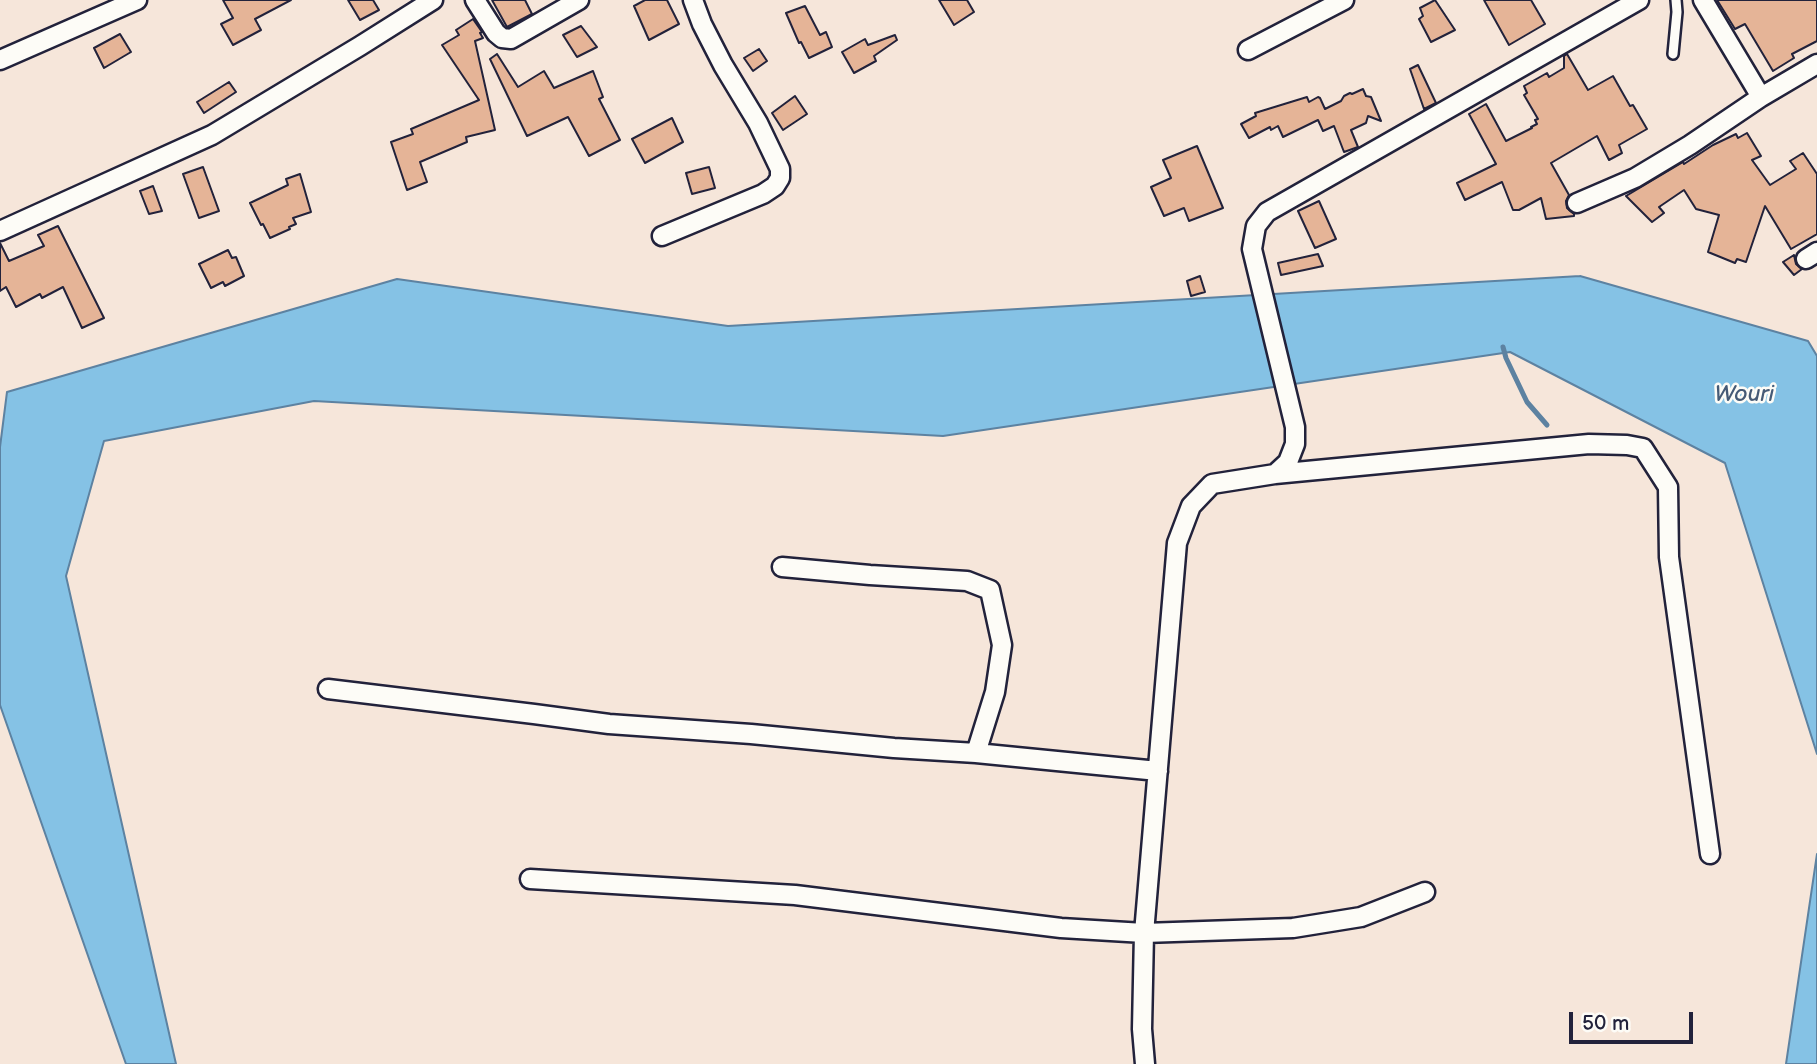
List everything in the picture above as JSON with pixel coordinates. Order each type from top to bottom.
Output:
[{"type":"street","points":[[0,60],[137,0]]},
{"type":"street","points":[[0,232],[212,135],[433,0]]},
{"type":"street","points":[[474,0],[496,33],[502,38],[511,39],[579,0]]},
{"type":"street","points":[[662,236],[762,194],[775,186],[780,178],[780,169],[758,123],[723,65],[702,24],[694,0]]},
{"type":"street","points":[[1248,50],[1344,0]]},
{"type":"street","points":[[1275,474],[1289,463],[1296,444],[1295,427],[1252,249],[1256,226],[1267,212],[1639,0]]},
{"type":"street","points":[[1703,0],[1760,97]]},
{"type":"street","points":[[1577,203],[1634,178],[1690,145],[1760,97],[1817,64]]},
{"type":"street","points":[[1144,1064],[1144,933],[1177,543],[1191,506],[1212,484],[1275,474],[1589,444],[1627,445],[1643,449],[1668,488],[1669,557],[1710,853]]},
{"type":"street","points":[[782,567],[967,581],[990,590],[1002,645],[995,692],[976,753]]},
{"type":"street","points":[[328,689],[608,724],[976,753],[1158,771]]},
{"type":"street","points":[[530,878],[795,895],[1061,928],[1144,933],[1293,928],[1361,917],[1426,892]]},
{"type":"lane","points":[[1673,54],[1676,0]]},
{"type":"water","name":"Wouri","points":[[1580,276],[1808,341],[1817,356],[1817,754],[1725,463],[1510,352],[943,436],[314,401],[104,441],[66,576],[176,1064],[126,1064],[0,705],[0,447],[7,392],[397,279],[728,326]]},
{"type":"water","points":[[1817,854],[1817,1064],[1786,1064]]},
{"type":"building","points":[[223,0],[291,0],[255,19],[261,30],[233,45],[221,24],[233,18]]},
{"type":"building","points":[[348,0],[373,0],[379,10],[360,20]]},
{"type":"building","points":[[492,0],[525,0],[532,14],[507,27]]},
{"type":"building","points":[[645,0],[667,0],[679,24],[649,40],[634,6]]},
{"type":"building","points":[[939,0],[967,0],[974,12],[954,25]]},
{"type":"building","points":[[1435,0],[1455,30],[1431,42],[1419,19],[1423,16],[1420,8]]},
{"type":"building","points":[[1484,0],[1531,0],[1545,24],[1509,45]]},
{"type":"building","points":[[1717,0],[1817,0],[1817,41],[1792,54],[1794,58],[1773,71],[1745,24],[1735,29]]},
{"type":"building","points":[[805,6],[820,35],[826,32],[832,47],[809,58],[786,13]]},
{"type":"building","points":[[473,19],[482,32],[480,33],[483,38],[475,41],[495,130],[466,137],[467,142],[420,162],[427,182],[407,190],[391,142],[413,134],[411,129],[479,100],[442,45],[459,35],[456,30]]},
{"type":"building","points":[[581,26],[597,47],[577,57],[563,35]]},
{"type":"building","points":[[120,34],[131,52],[104,68],[94,48]]},
{"type":"building","points":[[895,35],[897,40],[874,56],[876,61],[854,73],[842,52],[865,39],[868,45]]},
{"type":"building","points":[[759,49],[767,61],[753,71],[744,58]]},
{"type":"building","points":[[497,54],[518,87],[544,71],[554,88],[593,71],[603,97],[599,99],[620,140],[589,156],[568,117],[527,136],[490,59]]},
{"type":"building","points":[[1567,54],[1588,90],[1613,76],[1647,129],[1619,145],[1622,153],[1609,160],[1597,136],[1551,163],[1569,195],[1567,208],[1574,216],[1546,219],[1541,198],[1519,210],[1513,210],[1502,182],[1465,200],[1457,183],[1496,164],[1469,114],[1486,104],[1506,141],[1532,128],[1538,119],[1524,95],[1527,93],[1524,86],[1547,73],[1549,77],[1564,68],[1564,56]]},
{"type":"building","points":[[1418,65],[1436,103],[1424,109],[1410,69]]},
{"type":"building","points":[[229,82],[236,92],[204,113],[197,102]]},
{"type":"building","points":[[1363,89],[1366,96],[1371,97],[1381,121],[1368,116],[1366,123],[1351,130],[1358,147],[1344,152],[1334,126],[1323,131],[1318,120],[1283,137],[1278,126],[1271,130],[1270,127],[1249,138],[1241,124],[1256,116],[1255,113],[1307,97],[1309,102],[1320,98],[1325,109],[1341,101],[1344,96]]},
{"type":"building","points":[[795,96],[807,114],[783,130],[772,113]]},
{"type":"building","points":[[672,118],[683,142],[645,163],[632,139]]},
{"type":"building","points":[[1747,133],[1761,156],[1752,160],[1770,185],[1796,169],[1790,161],[1803,153],[1817,174],[1817,234],[1791,249],[1765,206],[1746,262],[1737,259],[1735,263],[1708,252],[1719,215],[1696,209],[1684,190],[1659,207],[1664,213],[1652,222],[1626,196],[1713,145],[1736,134],[1738,138]]},
{"type":"building","points":[[1197,146],[1223,208],[1189,221],[1184,208],[1164,216],[1151,187],[1171,178],[1163,160]]},
{"type":"building","points":[[203,167],[219,211],[199,218],[183,174]]},
{"type":"building","points":[[709,167],[715,188],[692,194],[686,173]]},
{"type":"building","points":[[300,174],[311,212],[293,218],[296,224],[270,238],[250,203],[288,185],[286,179]]},
{"type":"building","points":[[153,186],[162,211],[149,214],[140,191]]},
{"type":"building","points":[[1319,201],[1336,239],[1315,248],[1298,211]]},
{"type":"building","points":[[58,226],[104,318],[82,328],[63,287],[42,298],[40,294],[16,307],[6,287],[0,291],[0,243],[9,261],[44,246],[38,235]]},
{"type":"building","points":[[228,250],[232,258],[236,257],[244,276],[225,286],[223,282],[211,288],[199,264]]},
{"type":"building","points":[[1318,254],[1323,266],[1281,275],[1278,263]]},
{"type":"building","points":[[1794,255],[1796,264],[1802,269],[1794,275],[1783,262]]},
{"type":"building","points":[[1200,276],[1205,292],[1191,296],[1187,281]]},
{"type":"waterway","points":[[1503,347],[1527,402],[1547,425]]}]
